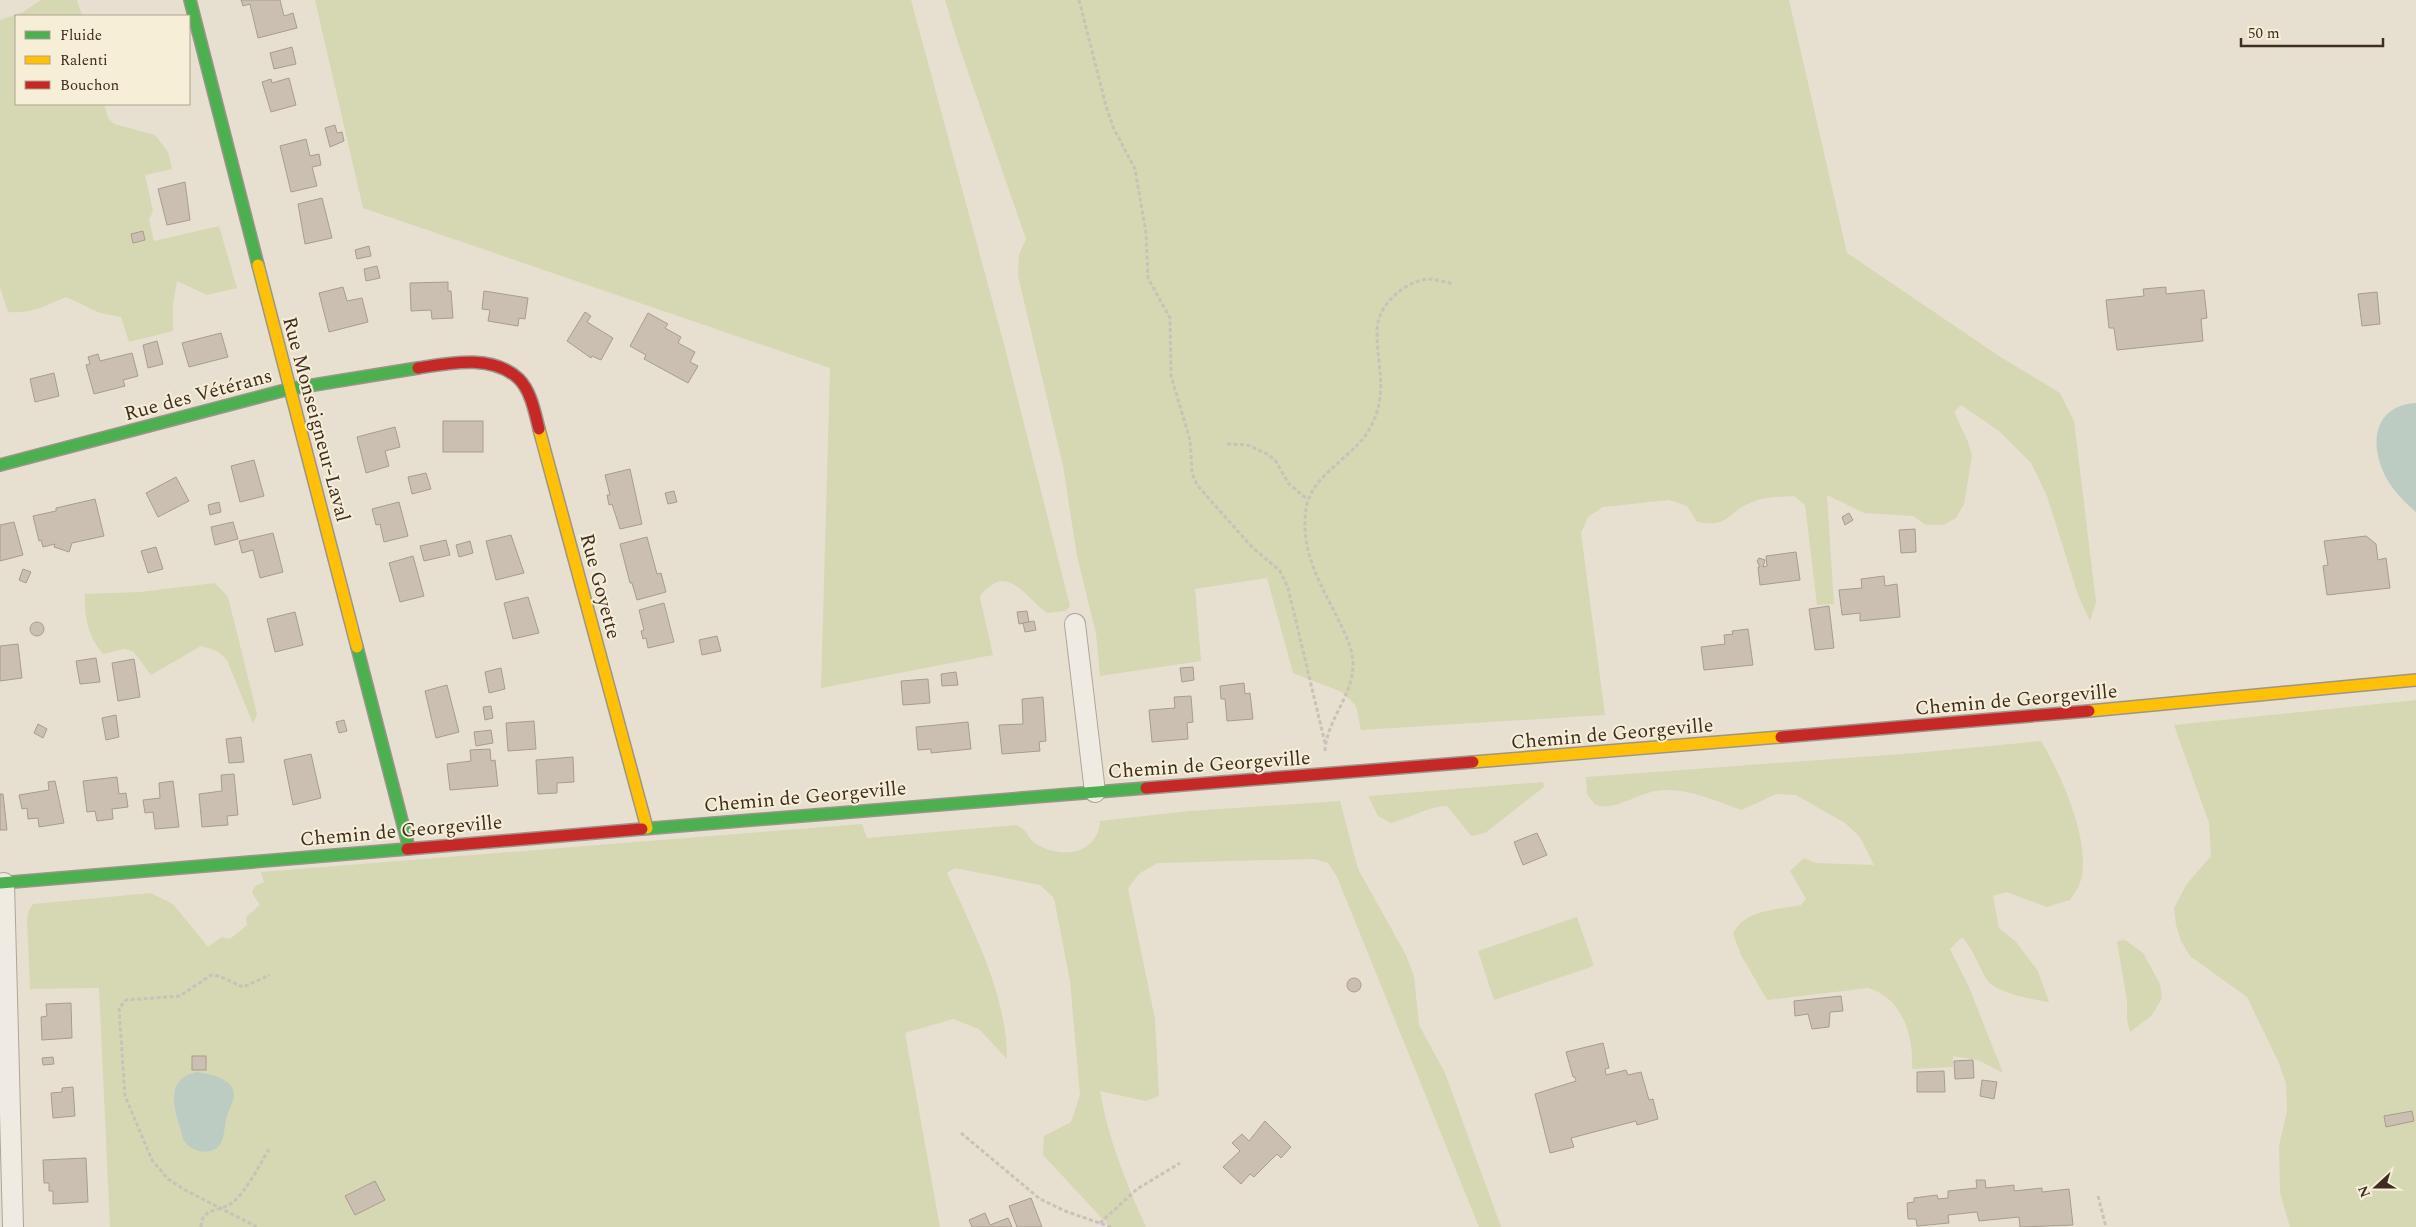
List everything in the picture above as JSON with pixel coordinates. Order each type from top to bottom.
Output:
[{"type":"main road","name":"Rue Monseigneur-Laval","points":[[190,0],[409,848]]},
{"type":"main road","name":"Rue des Vétérans","points":[[0,466],[289,389],[435,365],[477,362],[498,367]]},
{"type":"main road","name":"Rue Goyette","points":[[498,367],[519,379],[532,401],[647,828]]},
{"type":"main road","name":"Chemin de Georgeville","points":[[2,883],[647,828],[1950,724],[2416,680]]},
{"type":"street","points":[[1075,624],[1094,792]]},
{"type":"street","points":[[2,883],[13,1227]]},
{"type":"path","points":[[1079,0],[1106,106],[1113,127],[1135,169],[1146,234],[1148,278],[1170,318],[1170,370],[1177,402],[1190,440],[1192,473],[1196,485],[1251,546],[1280,571],[1288,588],[1325,743],[1326,774]]},
{"type":"path","points":[[1325,743],[1350,680],[1353,666],[1351,652],[1342,626],[1308,556],[1305,523],[1308,495],[1356,447],[1370,430],[1378,411],[1382,373],[1377,332],[1378,322],[1387,305],[1400,290],[1416,282],[1430,279],[1453,284]]},
{"type":"path","points":[[1227,444],[1259,448],[1275,460],[1289,484],[1308,500]]},
{"type":"path","points":[[257,1227],[222,1207],[199,1198],[168,1179],[152,1160],[124,1096],[119,1008],[126,1000],[180,996],[211,975],[242,987],[270,975]]},
{"type":"path","points":[[961,1133],[1040,1199],[1065,1212],[1111,1227]]},
{"type":"path","points":[[201,1227],[202,1218],[206,1213],[232,1203],[269,1149]]},
{"type":"path","points":[[1100,1223],[1137,1189],[1180,1163]]},
{"type":"path","points":[[2098,1196],[2106,1227]]},
{"type":"green space","points":[[41,0],[77,0],[82,15],[15,15],[15,105],[104,105],[108,118],[114,124],[155,135],[168,152],[172,169],[145,175],[153,211],[149,220],[154,241],[219,226],[237,288],[207,295],[177,281],[173,304],[173,331],[129,342],[121,317],[100,313],[66,297],[32,311],[8,312],[0,287],[0,20],[23,12]]},
{"type":"green space","points":[[315,0],[911,0],[1004,344],[1070,606],[1066,611],[1047,613],[1013,584],[1006,581],[998,582],[985,590],[980,598],[993,655],[821,688],[830,368],[363,208]]},
{"type":"green space","points":[[945,0],[1789,0],[1847,253],[1999,356],[2060,393],[2074,421],[2096,602],[2090,621],[2078,595],[2047,496],[2031,463],[1999,431],[1961,405],[1954,412],[1968,442],[1972,456],[1964,504],[1956,518],[1943,525],[1926,525],[1913,516],[1864,513],[1827,495],[1834,604],[1817,605],[1805,505],[1794,496],[1755,501],[1716,523],[1697,522],[1687,506],[1669,500],[1603,507],[1588,517],[1581,533],[1605,715],[1361,730],[1356,706],[1342,692],[1293,673],[1267,578],[1195,589],[1201,661],[1100,676],[1096,634],[1077,556],[1063,466],[1018,276],[1019,255],[1026,239],[959,46]]},
{"type":"green space","points":[[215,583],[228,597],[257,714],[253,724],[227,660],[217,651],[201,646],[151,675],[133,651],[123,649],[103,654],[94,641],[88,626],[85,594],[140,592]]},
{"type":"green space","points":[[2416,700],[2416,1227],[2290,1227],[2280,1193],[2279,1146],[2287,1111],[2286,1083],[2278,1061],[2247,997],[2190,956],[2181,941],[2176,925],[2174,908],[2186,885],[2211,856],[2209,823],[2174,725]]},
{"type":"green space","points":[[2041,741],[2066,790],[2079,830],[2083,867],[2080,883],[2070,900],[2047,907],[2006,892],[1993,896],[1999,928],[2016,942],[2038,971],[2049,1002],[2016,995],[1992,985],[1987,980],[1970,947],[1962,937],[1950,949],[1969,987],[2003,1073],[1978,1060],[1953,1056],[1953,1067],[1912,1069],[1911,1044],[1904,1020],[1890,1000],[1868,988],[1767,1000],[1741,955],[1733,934],[1738,926],[1753,915],[1801,905],[1806,899],[1790,871],[1804,858],[1816,863],[1874,865],[1860,837],[1845,823],[1796,795],[1776,794],[1742,810],[1688,792],[1655,791],[1610,806],[1595,805],[1587,794],[1586,777],[1915,753]]},
{"type":"green space","points":[[1543,782],[1544,787],[1485,833],[1471,836],[1447,806],[1426,810],[1391,823],[1378,816],[1368,796]]},
{"type":"green space","points":[[1340,801],[1358,869],[1406,955],[1414,976],[1419,1025],[1445,1073],[1501,1227],[1479,1227],[1337,877],[1328,863],[1314,859],[1158,863],[1140,873],[1128,888],[1155,1019],[1159,1096],[1146,1101],[1100,1091],[1103,1109],[1118,1160],[1146,1227],[1110,1227],[1043,1155],[1044,1136],[1071,1122],[1080,1095],[1070,981],[1054,898],[1040,885],[955,868],[947,873],[987,963],[995,987],[1005,1035],[1007,1059],[979,1029],[953,1019],[905,1033],[940,1227],[110,1227],[99,988],[30,989],[27,919],[33,904],[151,893],[173,904],[208,947],[222,937],[230,939],[247,925],[246,917],[260,905],[252,893],[255,886],[264,882],[261,872],[862,824],[867,838],[1016,825],[1024,830],[1035,843],[1055,852],[1066,852],[1076,851],[1093,841],[1098,832],[1100,821],[1190,811]]},
{"type":"green space","points":[[1577,917],[1594,966],[1494,1000],[1478,951]]},
{"type":"green space","points":[[2125,940],[2143,953],[2160,984],[2162,998],[2152,1015],[2130,1032],[2117,941]]},
{"type":"shaded area","points":[[2416,403],[2416,512],[2399,496],[2390,484],[2383,471],[2377,445],[2378,433],[2382,422],[2389,412],[2401,406]]},
{"type":"shaded area","points":[[197,1072],[220,1078],[229,1084],[234,1094],[222,1142],[217,1148],[205,1152],[191,1148],[185,1142],[174,1099],[174,1092],[181,1080]]},
{"type":"building","points":[[241,0],[280,0],[284,16],[293,13],[297,28],[258,38],[250,4],[243,6]]},
{"type":"building","points":[[292,47],[296,64],[274,69],[270,53]]},
{"type":"building","points":[[289,78],[296,105],[271,112],[262,82],[271,79],[272,83]]},
{"type":"building","points":[[335,125],[337,133],[342,132],[344,141],[330,147],[325,128]]},
{"type":"building","points":[[306,139],[310,156],[319,154],[321,165],[312,167],[317,186],[291,192],[280,146]]},
{"type":"building","points":[[185,182],[190,220],[167,225],[158,189]]},
{"type":"building","points":[[322,198],[332,238],[305,244],[298,204]]},
{"type":"building","points":[[143,231],[145,240],[133,243],[131,234]]},
{"type":"building","points":[[369,246],[371,256],[357,259],[355,250]]},
{"type":"building","points":[[377,266],[380,278],[366,281],[364,269]]},
{"type":"building","points":[[448,282],[448,291],[451,291],[453,318],[432,319],[431,310],[411,311],[410,283]]},
{"type":"building","points":[[343,287],[347,301],[362,298],[368,322],[329,332],[319,293]]},
{"type":"building","points":[[2166,287],[2166,294],[2204,290],[2207,318],[2201,319],[2203,341],[2117,350],[2114,328],[2109,328],[2106,300],[2144,296],[2143,289]]},
{"type":"building","points":[[484,291],[528,298],[525,319],[519,318],[518,326],[488,321],[490,310],[482,309]]},
{"type":"building","points":[[2377,292],[2380,324],[2362,326],[2358,294]]},
{"type":"building","points":[[585,312],[591,316],[587,322],[613,338],[601,360],[592,356],[591,358],[567,341]]},
{"type":"building","points":[[648,313],[668,324],[665,328],[681,337],[678,343],[695,352],[690,362],[698,366],[688,383],[644,359],[646,355],[630,346]]},
{"type":"building","points":[[221,333],[228,357],[189,367],[182,343]]},
{"type":"building","points":[[157,341],[163,364],[148,368],[143,345]]},
{"type":"building","points":[[132,353],[138,376],[123,380],[125,386],[94,394],[86,365],[90,364],[88,357],[98,354],[100,361]]},
{"type":"building","points":[[54,373],[59,396],[35,402],[30,379]]},
{"type":"building","points":[[443,421],[483,421],[483,452],[443,452]]},
{"type":"building","points":[[395,427],[400,447],[385,451],[389,466],[366,473],[357,437]]},
{"type":"building","points":[[254,460],[264,496],[240,502],[231,466]]},
{"type":"building","points":[[630,469],[642,524],[620,529],[612,504],[609,505],[607,495],[610,495],[605,475]]},
{"type":"building","points":[[426,473],[431,489],[412,494],[408,477]]},
{"type":"building","points":[[176,477],[189,501],[158,517],[146,493]]},
{"type":"building","points":[[674,491],[677,502],[668,504],[665,493]]},
{"type":"building","points":[[95,499],[104,536],[72,543],[69,552],[54,547],[55,544],[43,547],[41,540],[39,541],[33,516],[56,511],[56,508]]},
{"type":"building","points":[[219,502],[221,512],[210,515],[208,505]]},
{"type":"building","points":[[399,502],[408,536],[384,542],[380,524],[376,525],[372,509]]},
{"type":"building","points":[[1849,513],[1853,520],[1845,525],[1842,517]]},
{"type":"building","points":[[14,522],[23,555],[0,561],[0,525]]},
{"type":"building","points":[[233,522],[238,539],[215,545],[211,527]]},
{"type":"building","points":[[1915,529],[1916,552],[1901,553],[1899,530]]},
{"type":"building","points":[[273,533],[283,572],[260,578],[253,550],[242,553],[239,541]]},
{"type":"building","points":[[511,535],[524,573],[496,580],[486,541]]},
{"type":"building","points":[[2366,536],[2376,544],[2378,560],[2386,558],[2390,588],[2327,595],[2323,566],[2328,565],[2324,541]]},
{"type":"building","points":[[647,537],[657,574],[661,573],[666,592],[637,600],[632,583],[630,583],[620,544]]},
{"type":"building","points":[[446,540],[450,555],[424,561],[420,546]]},
{"type":"building","points":[[470,541],[473,553],[459,557],[456,545]]},
{"type":"building","points":[[156,547],[163,569],[148,573],[141,551]]},
{"type":"building","points":[[1796,552],[1800,580],[1760,585],[1758,567],[1760,567],[1757,561],[1759,558],[1765,560],[1763,567],[1767,566],[1766,556]]},
{"type":"building","points":[[413,556],[424,596],[400,602],[389,563]]},
{"type":"building","points":[[23,569],[31,572],[26,583],[19,580]]},
{"type":"building","points":[[1884,576],[1885,586],[1897,584],[1900,617],[1860,621],[1860,613],[1842,615],[1839,590],[1862,588],[1861,579]]},
{"type":"building","points":[[528,597],[539,633],[513,639],[504,603]]},
{"type":"building","points":[[664,603],[674,642],[648,648],[646,638],[643,639],[641,631],[644,630],[639,610]]},
{"type":"building","points":[[1829,606],[1834,648],[1815,650],[1809,609]]},
{"type":"building","points":[[1027,611],[1029,622],[1019,624],[1017,612]]},
{"type":"building","points":[[295,612],[303,645],[275,652],[267,619]]},
{"type":"building","points":[[1034,621],[1036,630],[1025,632],[1023,623]]},
{"type":"building","points":[[34,622],[40,622],[44,629],[40,636],[34,636],[30,632],[30,626]]},
{"type":"building","points":[[1748,629],[1753,665],[1704,670],[1701,647],[1725,644],[1724,635],[1733,634],[1732,631]]},
{"type":"building","points":[[717,636],[721,651],[702,655],[699,640]]},
{"type":"building","points":[[18,644],[22,678],[0,681],[0,646]]},
{"type":"building","points":[[96,658],[100,682],[80,684],[76,661]]},
{"type":"building","points":[[134,659],[140,697],[118,701],[112,663]]},
{"type":"building","points":[[1193,667],[1194,680],[1182,682],[1180,668]]},
{"type":"building","points":[[501,668],[505,689],[489,693],[485,672]]},
{"type":"building","points":[[956,672],[958,685],[942,686],[941,674]]},
{"type":"building","points":[[928,679],[930,703],[903,705],[901,681]]},
{"type":"building","points":[[1244,683],[1245,694],[1250,693],[1253,719],[1227,721],[1225,699],[1221,699],[1220,686]]},
{"type":"building","points":[[447,685],[459,732],[436,738],[425,691]]},
{"type":"building","points":[[1191,696],[1193,722],[1187,723],[1188,739],[1152,742],[1149,710],[1175,708],[1174,697]]},
{"type":"building","points":[[1043,697],[1046,741],[1039,742],[1040,751],[1002,754],[999,725],[1023,724],[1022,699]]},
{"type":"building","points":[[491,706],[493,718],[485,720],[483,707]]},
{"type":"building","points":[[116,715],[119,737],[106,740],[102,718]]},
{"type":"building","points":[[344,720],[347,731],[339,733],[336,722]]},
{"type":"building","points":[[534,721],[536,749],[508,751],[506,723]]},
{"type":"building","points":[[968,722],[971,749],[931,753],[931,749],[918,750],[916,727]]},
{"type":"building","points":[[38,724],[47,729],[43,738],[34,733]]},
{"type":"building","points":[[491,730],[493,743],[476,746],[474,732]]},
{"type":"building","points":[[241,737],[244,762],[229,763],[226,739]]},
{"type":"building","points":[[490,749],[491,761],[495,760],[498,786],[450,790],[447,764],[471,761],[470,750]]},
{"type":"building","points":[[311,754],[321,798],[293,805],[284,760]]},
{"type":"building","points":[[573,757],[574,782],[557,783],[557,793],[538,794],[536,760]]},
{"type":"building","points":[[234,774],[238,815],[227,816],[228,825],[202,827],[199,794],[222,791],[221,775]]},
{"type":"building","points":[[117,777],[119,794],[126,793],[128,807],[112,809],[113,819],[97,821],[95,811],[87,812],[83,781]]},
{"type":"building","points":[[55,781],[64,823],[39,827],[38,818],[28,819],[27,808],[22,809],[19,795],[49,790],[48,782]]},
{"type":"building","points":[[173,781],[179,827],[155,829],[153,812],[145,813],[143,800],[160,798],[159,783]]},
{"type":"building","points":[[0,794],[3,794],[7,830],[0,830]]},
{"type":"building","points":[[1537,833],[1547,855],[1523,865],[1514,842]]},
{"type":"building","points":[[1351,978],[1357,978],[1361,985],[1357,992],[1351,992],[1347,988],[1347,982]]},
{"type":"building","points":[[1841,996],[1843,1011],[1830,1012],[1829,1027],[1812,1029],[1808,1014],[1795,1016],[1794,1001]]},
{"type":"building","points":[[71,1003],[72,1038],[42,1040],[41,1017],[47,1016],[46,1004]]},
{"type":"building","points":[[1603,1043],[1609,1068],[1605,1069],[1606,1075],[1626,1070],[1628,1075],[1641,1072],[1649,1100],[1653,1099],[1658,1119],[1637,1125],[1636,1121],[1571,1138],[1574,1147],[1550,1153],[1535,1094],[1576,1081],[1575,1077],[1573,1077],[1566,1052]]},
{"type":"building","points":[[192,1056],[206,1056],[206,1070],[192,1070]]},
{"type":"building","points":[[53,1057],[54,1064],[43,1065],[42,1058]]},
{"type":"building","points":[[1973,1060],[1974,1078],[1955,1079],[1954,1061]]},
{"type":"building","points":[[1944,1071],[1945,1092],[1917,1092],[1917,1072]]},
{"type":"building","points":[[1982,1080],[1997,1082],[1994,1099],[1980,1096]]},
{"type":"building","points":[[73,1087],[75,1116],[53,1118],[51,1093],[62,1092],[62,1088]]},
{"type":"building","points":[[2412,1111],[2414,1121],[2386,1127],[2384,1116]]},
{"type":"building","points":[[1265,1121],[1291,1147],[1281,1158],[1277,1154],[1254,1177],[1250,1174],[1241,1184],[1223,1167],[1240,1151],[1232,1143],[1242,1134],[1249,1141]]},
{"type":"building","points":[[86,1158],[88,1202],[53,1204],[53,1191],[49,1191],[49,1183],[44,1183],[43,1160]]},
{"type":"building","points":[[1976,1180],[1985,1180],[1986,1188],[2014,1185],[2014,1191],[2042,1188],[2042,1192],[2069,1189],[2073,1225],[2020,1227],[2019,1217],[1979,1221],[1977,1212],[1948,1215],[1949,1223],[1917,1226],[1916,1219],[1908,1219],[1907,1203],[1914,1202],[1914,1198],[1937,1195],[1938,1199],[1948,1198],[1948,1191],[1977,1188]]},
{"type":"building","points":[[375,1181],[385,1200],[355,1215],[345,1196]]},
{"type":"building","points":[[1031,1198],[1042,1227],[1017,1227],[1009,1206]]},
{"type":"building","points":[[985,1213],[990,1225],[1008,1218],[1012,1227],[972,1227],[969,1220]]},
{"type":"traffic: fast","points":[[190,0],[258,265]]},
{"type":"traffic: fast","points":[[0,465],[289,389],[418,368]]},
{"type":"traffic: fast","points":[[357,647],[409,848]]},
{"type":"traffic: fast","points":[[642,829],[1146,788]]},
{"type":"traffic: fast","points":[[0,883],[407,849]]},
{"type":"traffic: slow","points":[[258,265],[357,647]]},
{"type":"traffic: slow","points":[[539,429],[647,828]]},
{"type":"traffic: slow","points":[[2089,711],[2416,680]]},
{"type":"traffic: slow","points":[[1473,762],[1781,737]]},
{"type":"traffic: jam","points":[[418,368],[470,362],[497,366],[508,371],[519,379],[527,390],[539,429]]},
{"type":"traffic: jam","points":[[1781,737],[2089,711]]},
{"type":"traffic: jam","points":[[1146,788],[1473,762]]},
{"type":"traffic: jam","points":[[407,849],[642,829]]}]
